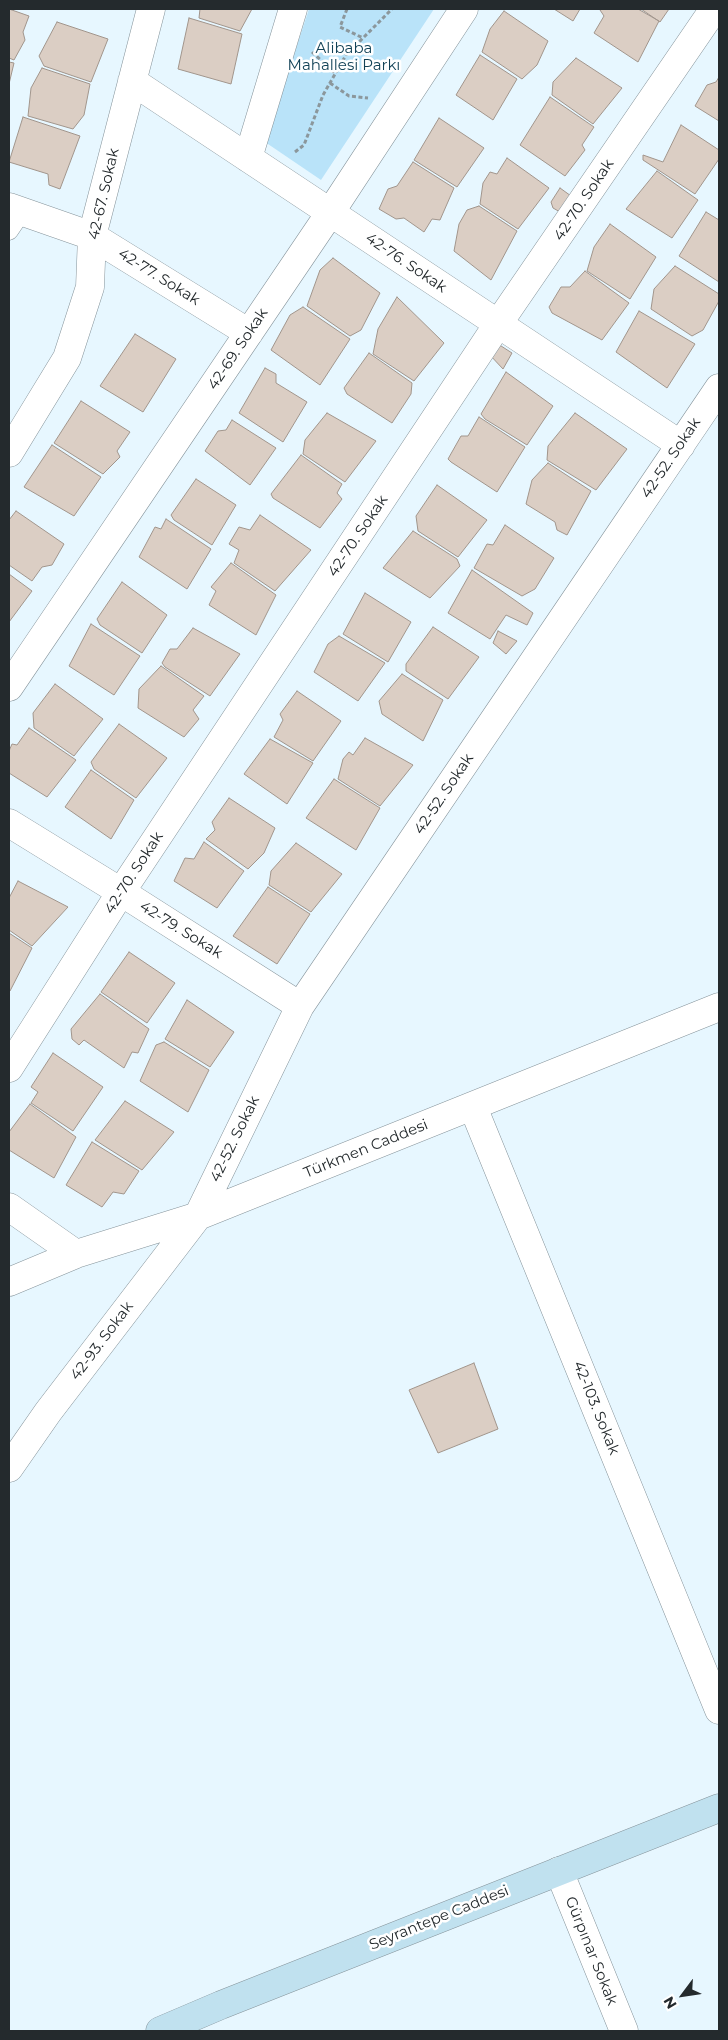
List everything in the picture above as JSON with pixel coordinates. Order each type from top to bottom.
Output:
[{"type":"street","name":"42-67. Sokak","points":[[9,453],[67,358],[90,287],[92,236],[151,9]]},
{"type":"street","points":[[259,165],[293,9]]},
{"type":"street","name":"42-69. Sokak","points":[[9,687],[330,213],[464,9]]},
{"type":"street","name":"42-70. Sokak","points":[[9,1068],[121,892],[498,324],[714,9]]},
{"type":"street","name":"42-76. Sokak","points":[[132,81],[681,445]]},
{"type":"street","name":"42-77. Sokak","points":[[13,217],[92,236],[249,333]]},
{"type":"street","name":"42-52. Sokak","points":[[198,1216],[300,1006],[719,388]]},
{"type":"street","name":"42-79. Sokak","points":[[9,824],[121,892],[300,1006]]},
{"type":"street","name":"Türkmen Caddesi","points":[[9,1282],[76,1254],[198,1216],[719,1008]]},
{"type":"street","name":"42-103. Sokak","points":[[474,1107],[717,1696]]},
{"type":"street","points":[[9,1207],[76,1254]]},
{"type":"street","name":"42-93. Sokak","points":[[9,1468],[48,1412],[198,1216]]},
{"type":"street","name":"Seyrantepe Caddesi","points":[[160,2031],[213,2008],[719,1808]]},
{"type":"street","name":"Gürpınar Sokak","points":[[558,1871],[624,2031]]},
{"type":"path","points":[[347,9],[340,27],[363,38]]},
{"type":"path","points":[[259,165],[304,145],[323,95],[346,55],[392,9]]},
{"type":"path","points":[[330,83],[350,96],[403,102]]},
{"type":"green space","name":"Alibaba Mahallesi Parkı","points":[[309,9],[434,9],[321,180],[265,142]]},
{"type":"building","points":[[9,9],[29,16],[23,32],[25,40],[14,60],[9,58]]},
{"type":"building","points":[[200,9],[252,9],[240,31],[199,18]]},
{"type":"building","points":[[554,9],[580,9],[573,21]]},
{"type":"building","points":[[638,9],[659,21],[638,62],[594,33],[604,16],[600,10]]},
{"type":"building","points":[[641,9],[669,9],[660,22]]},
{"type":"building","points":[[504,11],[548,41],[537,65],[522,79],[482,52],[490,29]]},
{"type":"building","points":[[189,18],[242,34],[231,84],[178,69]]},
{"type":"building","points":[[57,22],[108,39],[91,82],[44,66],[39,56]]},
{"type":"building","points":[[480,55],[517,79],[493,120],[456,95]]},
{"type":"building","points":[[576,58],[622,88],[593,124],[552,95],[553,82]]},
{"type":"building","points":[[9,62],[14,63],[9,84]]},
{"type":"building","points":[[42,68],[90,84],[84,115],[73,129],[28,116],[31,88]]},
{"type":"building","points":[[719,77],[719,121],[695,106],[707,85],[716,82]]},
{"type":"building","points":[[550,97],[594,127],[582,145],[585,150],[565,176],[520,145]]},
{"type":"building","points":[[23,117],[80,136],[60,189],[49,185],[48,174],[9,162]]},
{"type":"building","points":[[439,118],[484,148],[457,187],[414,160]]},
{"type":"building","points":[[681,125],[719,150],[719,159],[695,194],[643,160],[643,155],[663,162]]},
{"type":"building","points":[[507,158],[549,188],[518,229],[480,204],[483,183],[490,172],[497,174]]},
{"type":"building","points":[[413,162],[454,188],[440,220],[432,219],[424,232],[404,218],[396,219],[379,209],[388,189],[397,186]]},
{"type":"building","points":[[657,171],[698,200],[672,238],[626,209]]},
{"type":"building","points":[[560,188],[578,201],[569,217],[553,208],[551,202]]},
{"type":"building","points":[[479,206],[517,231],[491,280],[454,251],[459,224],[467,210]]},
{"type":"building","points":[[706,212],[719,220],[719,282],[679,256]]},
{"type":"building","points":[[610,224],[656,257],[630,299],[587,271],[594,247]]},
{"type":"building","points":[[333,258],[380,293],[361,330],[350,336],[307,306],[320,270]]},
{"type":"building","points":[[675,266],[719,294],[719,301],[703,330],[692,336],[651,309],[654,289]]},
{"type":"building","points":[[585,271],[629,303],[602,340],[552,313],[549,307],[561,287],[570,287]]},
{"type":"building","points":[[397,297],[444,343],[414,381],[373,354],[378,329]]},
{"type":"building","points":[[303,307],[350,339],[320,385],[271,350],[290,315]]},
{"type":"building","points":[[639,311],[695,344],[667,388],[616,352]]},
{"type":"building","points":[[135,334],[176,359],[143,412],[100,386]]},
{"type":"building","points":[[498,344],[512,353],[503,369],[489,354]]},
{"type":"building","points":[[369,353],[412,383],[411,394],[392,423],[347,394],[344,388]]},
{"type":"building","points":[[265,368],[276,374],[276,383],[307,402],[283,442],[239,413]]},
{"type":"building","points":[[506,372],[553,406],[527,445],[485,419],[481,414]]},
{"type":"building","points":[[81,401],[130,432],[117,451],[120,457],[103,474],[54,443]]},
{"type":"building","points":[[327,413],[376,441],[345,482],[303,454],[305,440]]},
{"type":"building","points":[[575,413],[627,449],[596,490],[547,460],[548,446]]},
{"type":"building","points":[[479,417],[525,447],[497,492],[448,459],[461,436],[468,436]]},
{"type":"building","points":[[232,420],[276,448],[250,485],[205,451],[218,431],[226,430]]},
{"type":"building","points":[[52,445],[101,477],[74,516],[24,487]]},
{"type":"building","points":[[301,455],[342,484],[337,493],[342,499],[320,528],[273,498],[271,494]]},
{"type":"building","points":[[548,463],[591,491],[567,535],[557,530],[555,522],[526,504],[532,480]]},
{"type":"building","points":[[196,479],[236,505],[212,545],[174,520],[171,515]]},
{"type":"building","points":[[437,485],[487,520],[458,557],[418,531],[416,516]]},
{"type":"building","points":[[16,511],[64,544],[52,565],[42,567],[32,581],[9,565],[9,520]]},
{"type":"building","points":[[260,515],[311,550],[275,591],[234,563],[239,550],[229,544],[239,527],[250,530]]},
{"type":"building","points":[[166,519],[211,549],[187,589],[139,557],[155,527],[161,529]]},
{"type":"building","points":[[505,525],[554,558],[535,589],[522,596],[474,568],[487,544],[493,545]]},
{"type":"building","points":[[413,531],[457,559],[460,566],[430,598],[383,568]]},
{"type":"building","points":[[231,563],[276,595],[256,635],[209,605],[216,591],[211,587]]},
{"type":"building","points":[[472,570],[533,613],[527,625],[506,615],[490,639],[448,613]]},
{"type":"building","points":[[9,574],[32,591],[9,622]]},
{"type":"building","points":[[122,582],[167,615],[142,653],[100,625],[97,619]]},
{"type":"building","points":[[365,593],[411,622],[388,662],[343,634]]},
{"type":"building","points":[[91,624],[140,656],[114,695],[69,666]]},
{"type":"building","points":[[433,627],[479,657],[448,699],[406,671],[406,664]]},
{"type":"building","points":[[193,628],[240,654],[210,696],[165,667],[162,663],[170,649],[177,649]]},
{"type":"building","points":[[498,631],[517,641],[506,654],[493,643]]},
{"type":"building","points":[[339,636],[385,663],[358,701],[314,672],[328,644]]},
{"type":"building","points":[[161,666],[204,696],[193,710],[199,719],[184,737],[138,708],[139,689]]},
{"type":"building","points":[[402,674],[443,700],[423,741],[382,714],[379,701]]},
{"type":"building","points":[[55,684],[103,719],[74,756],[34,728],[33,713]]},
{"type":"building","points":[[297,691],[341,721],[313,761],[274,737],[283,720],[280,714]]},
{"type":"building","points":[[119,724],[167,758],[136,798],[94,769],[91,762]]},
{"type":"building","points":[[29,728],[76,760],[47,797],[9,773],[9,751],[12,744],[17,745]]},
{"type":"building","points":[[365,738],[413,765],[380,806],[338,779],[343,759],[349,752],[353,755]]},
{"type":"building","points":[[270,739],[313,763],[287,804],[244,774]]},
{"type":"building","points":[[91,770],[134,800],[111,839],[65,807]]},
{"type":"building","points":[[334,779],[380,808],[356,850],[306,818]]},
{"type":"building","points":[[229,798],[275,828],[264,853],[248,869],[206,839],[215,830],[212,822]]},
{"type":"building","points":[[204,842],[244,871],[217,908],[174,881],[185,858],[194,859]]},
{"type":"building","points":[[296,843],[342,874],[311,912],[269,885],[271,871]]},
{"type":"building","points":[[18,881],[68,907],[32,946],[9,930],[9,898]]},
{"type":"building","points":[[268,887],[310,914],[277,964],[233,936]]},
{"type":"building","points":[[9,933],[32,948],[10,991],[9,991]]},
{"type":"building","points":[[129,952],[175,983],[147,1023],[101,992]]},
{"type":"building","points":[[100,994],[149,1029],[138,1053],[132,1052],[124,1068],[84,1040],[79,1045],[72,1039],[71,1029]]},
{"type":"building","points":[[187,1000],[234,1032],[210,1067],[165,1039]]},
{"type":"building","points":[[164,1042],[209,1070],[188,1112],[140,1081],[156,1045]]},
{"type":"building","points":[[53,1053],[103,1087],[73,1131],[31,1103],[38,1092],[31,1087]]},
{"type":"building","points":[[125,1101],[174,1132],[142,1170],[95,1140]]},
{"type":"building","points":[[30,1104],[76,1137],[54,1178],[9,1150],[9,1132]]},
{"type":"building","points":[[92,1142],[139,1171],[124,1194],[113,1192],[102,1207],[66,1185]]},
{"type":"building","points":[[474,1363],[498,1429],[438,1453],[409,1390]]}]
